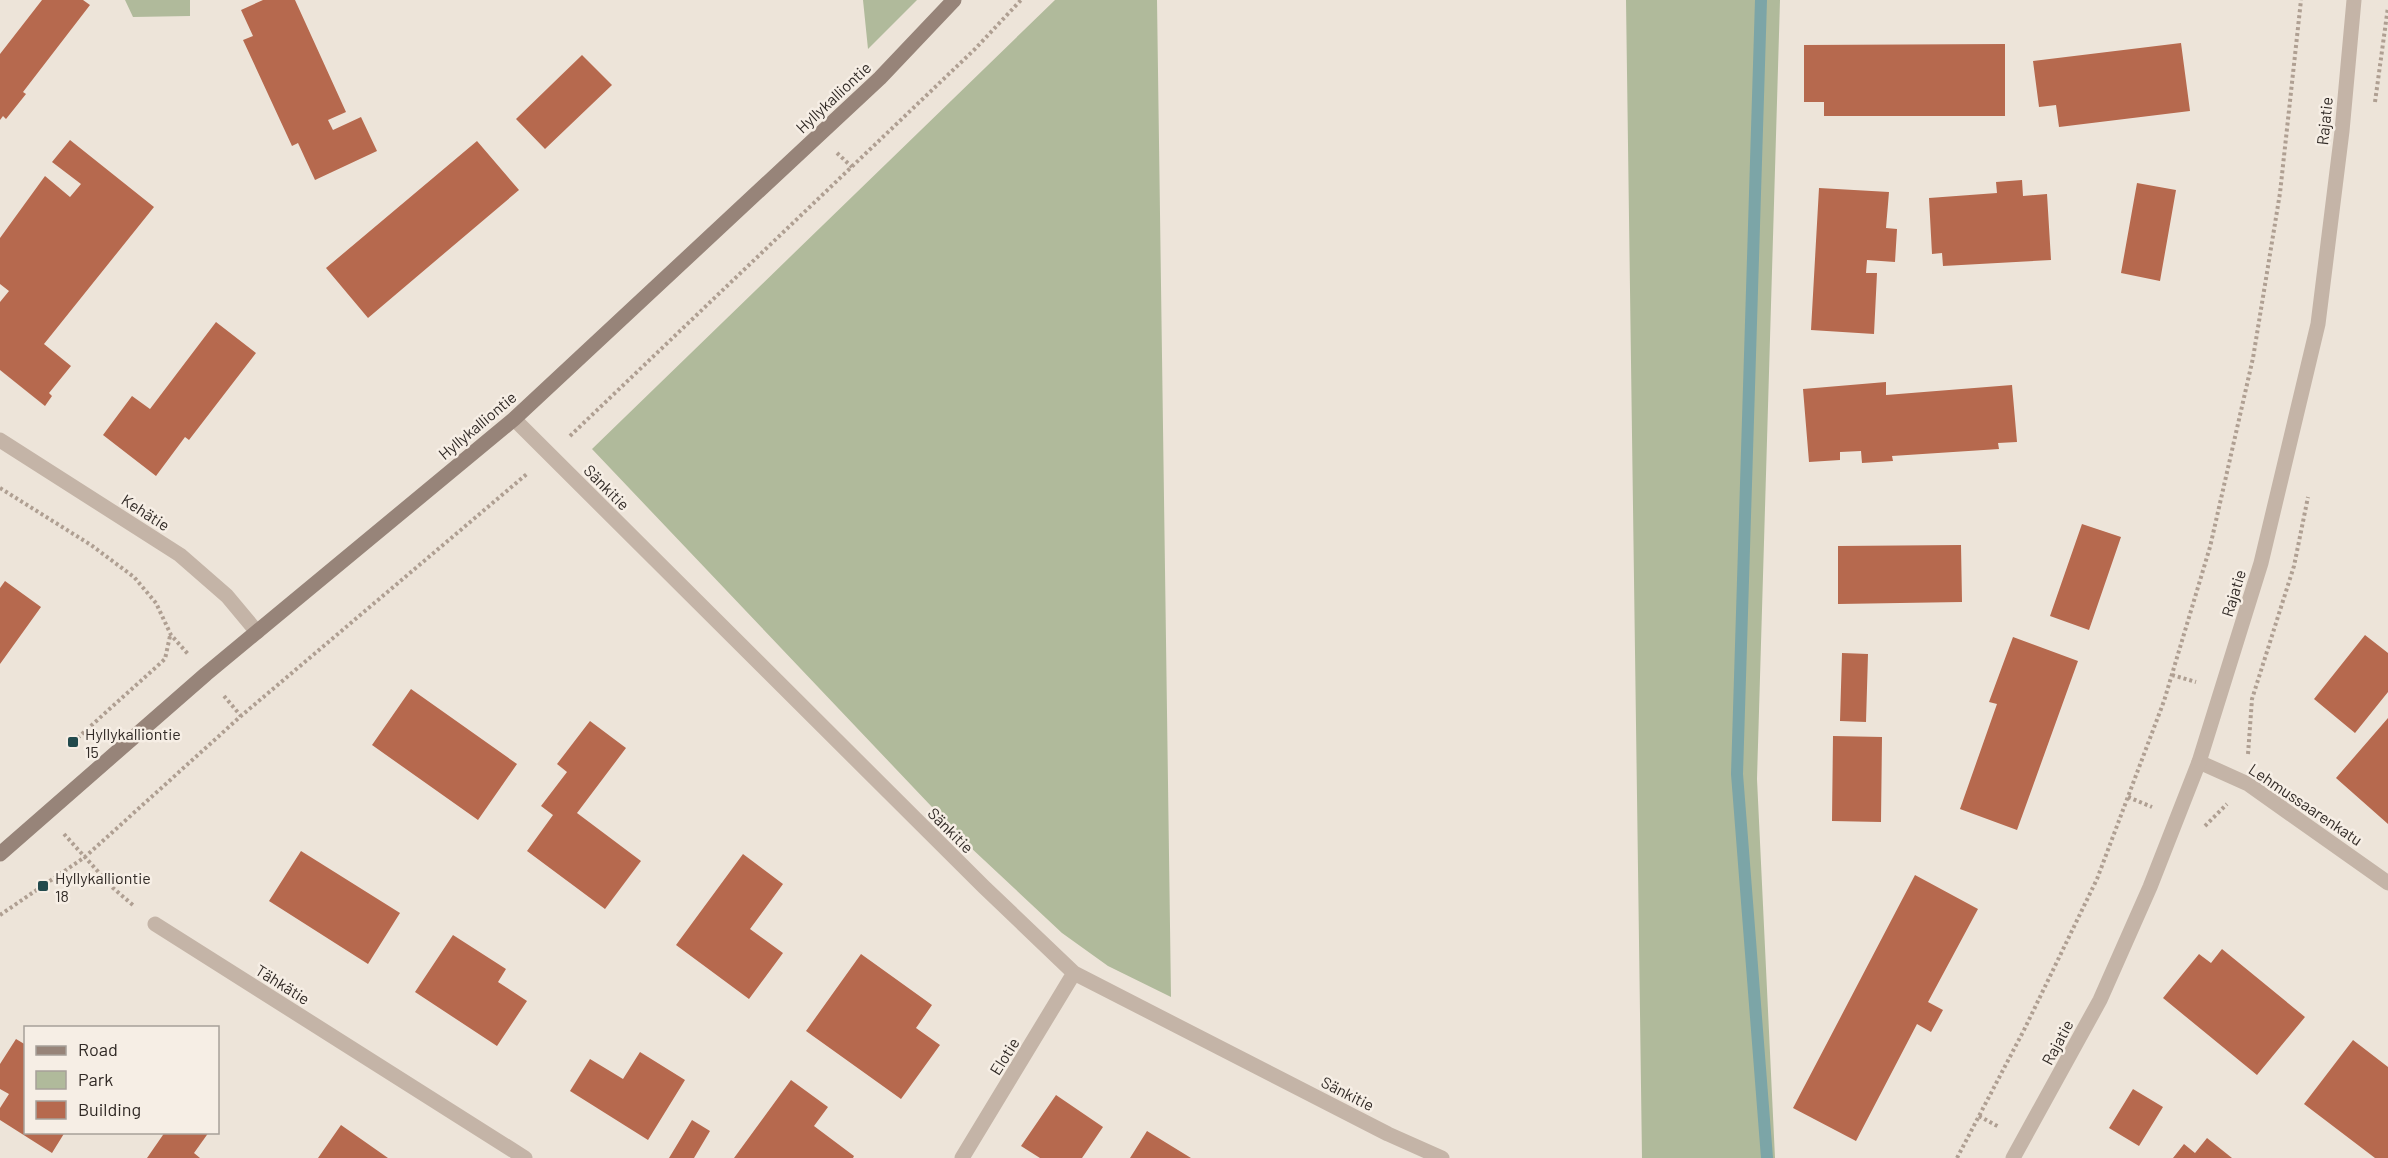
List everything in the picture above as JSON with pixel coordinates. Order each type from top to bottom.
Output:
[{"type":"main road","name":"Hyllykalliontie","points":[[0,854],[206,674],[514,419],[880,78],[954,0]]},
{"type":"street","name":"Rajatie","points":[[2013,1158],[2100,1000],[2150,887],[2199,762],[2261,563],[2318,324],[2342,131],[2354,0]]},
{"type":"street","name":"Sänkitie","points":[[514,419],[984,887],[1074,972],[1388,1134],[1442,1158]]},
{"type":"street","name":"Kehätie","points":[[0,440],[180,555],[227,596],[257,632]]},
{"type":"street","name":"Lehmussaarenkatu","points":[[2199,762],[2248,784],[2388,883]]},
{"type":"street","name":"Tähkätie","points":[[155,924],[525,1158]]},
{"type":"street","name":"Elotie","points":[[962,1158],[1074,972]]},
{"type":"path","points":[[0,915],[85,857],[241,716],[612,399],[975,49],[1021,0]]},
{"type":"path","points":[[1957,1158],[2024,1030],[2097,879],[2167,692],[2210,547],[2253,358],[2280,193],[2301,0]]},
{"type":"path","points":[[0,488],[91,545],[134,576],[156,603],[171,635],[241,716]]},
{"type":"path","points":[[73,742],[165,659],[171,635]]},
{"type":"path","points":[[45,813],[113,888],[155,924]]},
{"type":"green space","points":[[125,0],[190,0],[190,16],[133,17]]},
{"type":"green space","points":[[863,0],[917,0],[868,49]]},
{"type":"green space","points":[[1055,0],[1157,0],[1171,997],[1108,966],[1062,933],[969,846],[592,449]]},
{"type":"green space","points":[[1626,0],[1780,0],[1757,779],[1775,1158],[1642,1158]]},
{"type":"building","points":[[42,0],[83,0],[90,5],[23,92],[26,94],[6,119],[3,116],[0,120],[0,54]]},
{"type":"building","points":[[263,0],[295,0],[346,112],[328,120],[333,130],[361,117],[377,151],[315,180],[298,143],[292,146],[243,40],[253,36],[241,10]]},
{"type":"building","points":[[2181,43],[2190,111],[2059,127],[2056,105],[2039,107],[2033,61]]},
{"type":"building","points":[[2005,44],[2005,116],[1824,116],[1824,102],[1804,102],[1804,45]]},
{"type":"building","points":[[582,55],[612,85],[545,149],[516,119]]},
{"type":"building","points":[[70,140],[154,207],[44,344],[71,366],[49,393],[52,396],[45,406],[0,370],[0,302],[9,291],[0,284],[0,238],[45,176],[70,197],[81,184],[52,162]]},
{"type":"building","points":[[477,141],[519,190],[368,318],[326,268]]},
{"type":"building","points":[[2022,180],[2023,196],[2047,194],[2051,260],[1943,266],[1942,253],[1932,254],[1929,198],[1997,193],[1996,182]]},
{"type":"building","points":[[2137,183],[2176,190],[2160,281],[2121,273]]},
{"type":"building","points":[[1819,188],[1889,192],[1886,228],[1897,229],[1895,262],[1867,260],[1866,273],[1877,273],[1874,334],[1811,330]]},
{"type":"building","points":[[216,322],[256,353],[189,440],[185,437],[156,476],[103,435],[132,396],[150,409]]},
{"type":"building","points":[[1886,382],[1886,395],[2012,385],[2017,442],[1998,443],[1999,449],[1892,456],[1893,461],[1862,463],[1861,451],[1840,452],[1840,460],[1809,462],[1803,389]]},
{"type":"building","points":[[2082,524],[2121,537],[2089,630],[2050,616]]},
{"type":"building","points":[[1961,545],[1962,602],[1838,604],[1838,546]]},
{"type":"building","points":[[5,581],[41,607],[0,664],[0,588]]},
{"type":"building","points":[[2365,635],[2388,653],[2388,692],[2355,733],[2314,699]]},
{"type":"building","points":[[2013,637],[2078,661],[2017,830],[1960,809],[1997,704],[1989,702]]},
{"type":"building","points":[[1842,653],[1868,654],[1866,722],[1840,721]]},
{"type":"building","points":[[411,689],[517,764],[478,820],[372,745]]},
{"type":"building","points":[[2388,718],[2388,824],[2336,778]]},
{"type":"building","points":[[590,721],[626,748],[577,813],[641,861],[605,909],[527,851],[553,815],[541,806],[567,772],[557,764]]},
{"type":"building","points":[[1833,736],[1882,737],[1881,822],[1832,821]]},
{"type":"building","points":[[301,851],[400,913],[368,964],[269,901]]},
{"type":"building","points":[[743,854],[783,884],[750,929],[783,953],[749,999],[676,945]]},
{"type":"building","points":[[1915,875],[1978,909],[1928,1002],[1943,1010],[1931,1032],[1917,1024],[1856,1141],[1793,1108]]},
{"type":"building","points":[[453,935],[506,969],[498,982],[527,1001],[497,1046],[415,992]]},
{"type":"building","points":[[2222,949],[2305,1017],[2257,1075],[2163,998],[2199,954],[2211,963]]},
{"type":"building","points":[[861,954],[932,1005],[916,1028],[940,1045],[901,1099],[806,1031]]},
{"type":"building","points":[[16,1039],[24,1044],[24,1134],[64,1134],[52,1153],[0,1120],[0,1108],[9,1094],[0,1089],[0,1064]]},
{"type":"building","points":[[2353,1040],[2388,1067],[2388,1158],[2375,1158],[2304,1104]]},
{"type":"building","points":[[640,1052],[685,1080],[648,1140],[570,1091],[590,1059],[623,1079]]},
{"type":"building","points":[[791,1080],[828,1107],[814,1126],[854,1156],[853,1158],[734,1158]]},
{"type":"building","points":[[2133,1089],[2163,1107],[2139,1146],[2109,1128]]},
{"type":"building","points":[[1056,1095],[1103,1127],[1082,1158],[1040,1158],[1021,1146]]},
{"type":"building","points":[[692,1120],[710,1131],[694,1158],[669,1158]]},
{"type":"building","points":[[341,1125],[388,1158],[318,1158]]},
{"type":"building","points":[[1147,1131],[1191,1158],[1130,1158]]},
{"type":"building","points":[[164,1134],[208,1134],[194,1153],[200,1158],[147,1158]]},
{"type":"building","points":[[2207,1138],[2232,1158],[2173,1158],[2184,1144],[2195,1153]]},
{"type":"waterway","points":[[1761,0],[1737,774],[1767,1158]]},
{"type":"place","name":"Hyllykalliontie 15","points":[[73,742]]},
{"type":"place","name":"Hyllykalliontie 18","points":[[43,886]]}]
